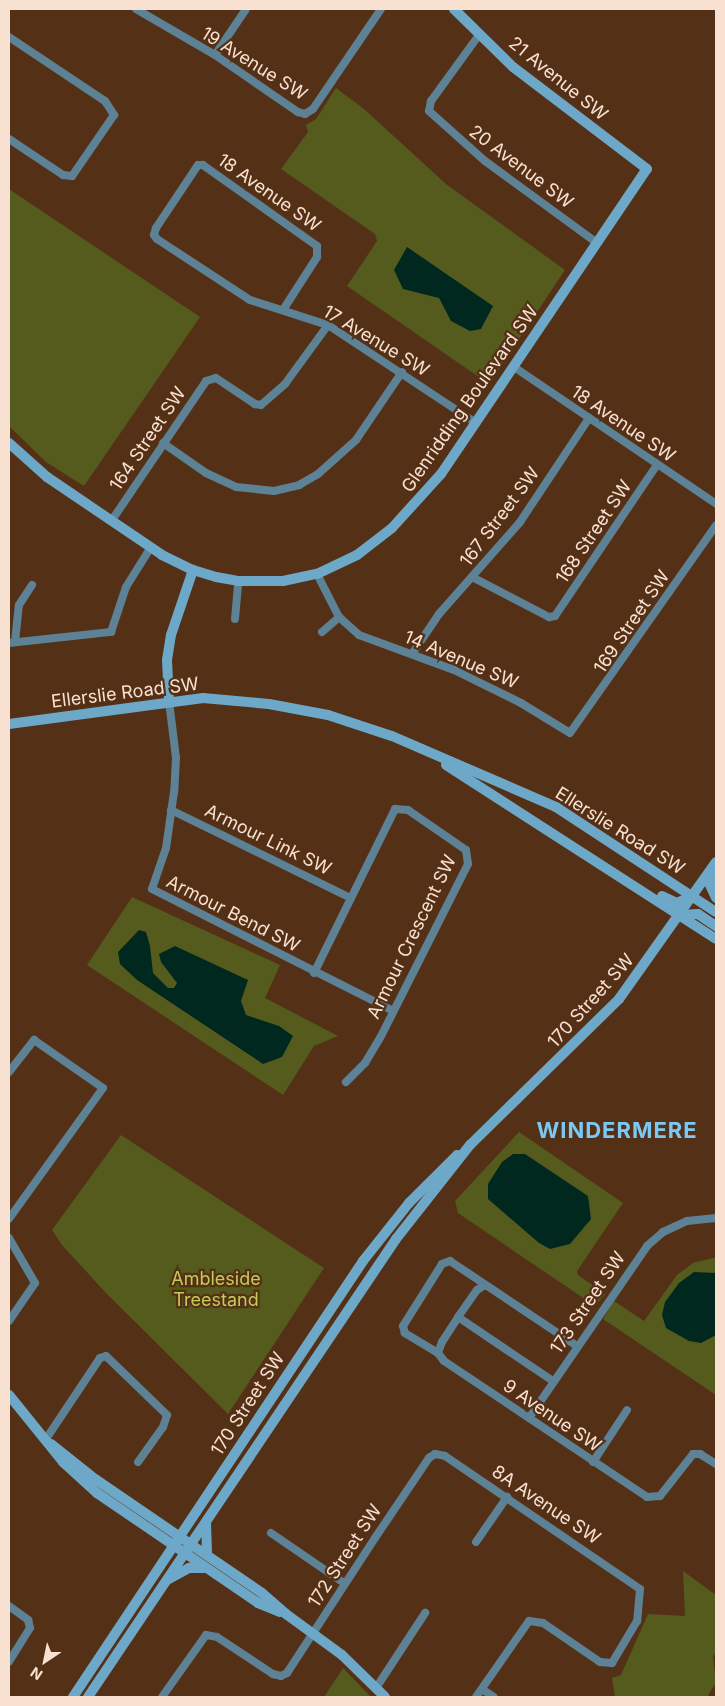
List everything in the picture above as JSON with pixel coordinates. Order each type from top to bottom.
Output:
[{"type":"main road","name":"21 Avenue SW","points":[[454,9],[534,84],[647,169]]},
{"type":"main road","name":"Glenridding Boulevard SW","points":[[9,446],[47,477],[151,546],[193,570],[238,581],[283,581],[317,574],[357,555],[392,528],[433,485],[647,169]]},
{"type":"main road","points":[[169,701],[166,660],[171,636],[193,570]]},
{"type":"main road","name":"Ellerslie Road SW","points":[[9,724],[169,701],[238,700],[301,709],[360,724],[556,807],[716,912]]},
{"type":"main road","name":"Ellerslie Road SW","points":[[419,748],[557,834],[716,939]]},
{"type":"main road","points":[[557,834],[577,841],[670,901],[677,902],[693,896]]},
{"type":"main road","points":[[715,864],[709,881],[716,898]]},
{"type":"main road","name":"170 Street SW","points":[[73,1697],[363,1261],[444,1164],[470,1145],[605,1014],[638,974],[715,864]]},
{"type":"main road","points":[[680,915],[698,914],[716,926]]},
{"type":"main road","name":"170 Street SW","points":[[88,1697],[380,1261],[470,1145]]},
{"type":"main road","points":[[9,1395],[85,1483],[258,1603],[286,1614]]},
{"type":"main road","points":[[48,1441],[95,1479],[262,1593],[286,1614],[313,1633],[384,1697]]},
{"type":"main road","points":[[206,1521],[207,1554]]},
{"type":"main road","points":[[166,1580],[189,1568],[207,1569]]},
{"type":"street","name":"19 Avenue SW","points":[[136,9],[215,55],[298,112],[306,114],[313,109],[381,9]]},
{"type":"street","points":[[215,55],[246,9]]},
{"type":"street","name":"20 Avenue SW","points":[[480,35],[431,101],[429,111],[486,161],[597,243]]},
{"type":"street","points":[[9,36],[105,101],[114,110],[112,120],[77,172],[68,177],[9,139]]},
{"type":"street","name":"17 Avenue SW","points":[[203,165],[198,165],[160,221],[154,235],[250,300],[328,326],[402,372],[476,423]]},
{"type":"street","name":"18 Avenue SW","points":[[203,165],[318,246],[317,257],[283,310]]},
{"type":"street","name":"164 Street SW","points":[[112,520],[203,384],[212,377],[255,404],[268,402],[296,371],[328,326]]},
{"type":"street","name":"18 Avenue SW","points":[[514,367],[716,504]]},
{"type":"street","points":[[163,444],[206,472],[236,487],[255,491],[290,487],[318,474],[356,440],[402,372]]},
{"type":"street","name":"167 Street SW","points":[[412,654],[439,614],[474,578],[520,522],[589,418]]},
{"type":"street","name":"168 Street SW","points":[[474,578],[549,617],[555,616],[657,465]]},
{"type":"street","name":"169 Street SW","points":[[570,733],[716,525]]},
{"type":"street","points":[[32,585],[19,605],[12,643],[107,633],[114,629],[126,587],[151,546]]},
{"type":"street","name":"14 Avenue SW","points":[[317,574],[339,617],[359,635],[412,654],[493,688],[570,733]]},
{"type":"street","points":[[234,619],[238,581]]},
{"type":"street","points":[[322,632],[339,617]]},
{"type":"street","name":"Armour Bend SW","points":[[169,701],[176,758],[166,848],[152,889],[393,1012]]},
{"type":"street","name":"Armour Crescent SW","points":[[314,972],[395,809],[408,810],[461,845],[469,856],[468,864],[393,1012],[364,1063],[346,1082]]},
{"type":"street","name":"Armour Link SW","points":[[171,810],[351,898]]},
{"type":"street","points":[[9,1072],[34,1040],[103,1088],[9,1219]]},
{"type":"street","name":"173 Street SW","points":[[529,1418],[642,1251],[663,1232],[687,1221],[716,1218]]},
{"type":"street","points":[[9,1238],[35,1283],[9,1321]]},
{"type":"street","name":"9 Avenue SW","points":[[485,1285],[454,1261],[442,1264],[403,1330],[409,1337],[438,1353],[444,1361],[643,1495],[653,1498],[663,1493],[687,1459],[696,1453],[716,1464]]},
{"type":"street","points":[[438,1353],[442,1342],[458,1317],[477,1290],[485,1285],[577,1346]]},
{"type":"street","points":[[458,1317],[553,1381]]},
{"type":"street","points":[[48,1441],[97,1363],[106,1356],[167,1415],[163,1427],[138,1462]]},
{"type":"street","points":[[593,1462],[628,1410]]},
{"type":"street","name":"8A Avenue SW","points":[[435,1454],[445,1456],[638,1586],[637,1621],[617,1658],[608,1664],[542,1623],[532,1620],[524,1625],[482,1689]]},
{"type":"street","name":"172 Street SW","points":[[162,1697],[206,1635],[217,1637],[273,1674],[281,1676],[290,1670],[344,1583],[429,1458],[435,1454]]},
{"type":"street","points":[[476,1542],[507,1497]]},
{"type":"street","points":[[271,1533],[344,1583]]},
{"type":"street","points":[[9,1606],[28,1620],[30,1628],[9,1662]]},
{"type":"street","points":[[376,1688],[425,1613]]},
{"type":"street","points":[[476,1697],[482,1689],[494,1697]]},
{"type":"green space","points":[[336,88],[364,109],[446,184],[565,270],[489,384],[347,286],[377,241],[375,234],[281,169],[308,132],[306,125],[316,119]]},
{"type":"green space","points":[[9,189],[200,317],[84,486],[46,462],[9,426]]},
{"type":"green space","points":[[132,897],[280,965],[265,998],[338,1036],[314,1046],[283,1095],[87,965]]},
{"type":"green space","points":[[519,1132],[623,1203],[577,1271],[578,1275],[605,1294],[595,1306],[458,1213],[455,1201]]},
{"type":"green space","name":"Ambleside Treestand","points":[[121,1135],[324,1268],[228,1414],[106,1293],[62,1245],[52,1230]]},
{"type":"green space","points":[[716,1259],[716,1395],[603,1319],[614,1301],[644,1321],[677,1275],[693,1263]]},
{"type":"green space","points":[[683,1571],[716,1595],[716,1651],[713,1657],[716,1683],[708,1695],[712,1697],[615,1697],[612,1678],[621,1675],[648,1614],[685,1616]]},
{"type":"green space","points":[[343,1668],[371,1697],[324,1697]]},
{"type":"water","points":[[407,247],[493,306],[481,329],[470,331],[451,321],[439,298],[403,289],[394,270]]},
{"type":"water","points":[[139,930],[146,932],[150,946],[153,973],[168,988],[174,988],[177,983],[161,962],[159,954],[175,946],[248,980],[241,1001],[246,1015],[279,1026],[293,1036],[282,1057],[263,1064],[137,980],[120,964],[118,952]]},
{"type":"water","points":[[513,1154],[525,1154],[588,1196],[591,1219],[570,1244],[550,1249],[539,1243],[488,1199],[488,1184],[502,1162]]},
{"type":"water","points":[[694,1272],[716,1273],[716,1335],[701,1343],[689,1341],[666,1328],[662,1315],[665,1302],[679,1283]]},
{"type":"district","name":"WINDERMERE","points":[[617,1131]]}]
